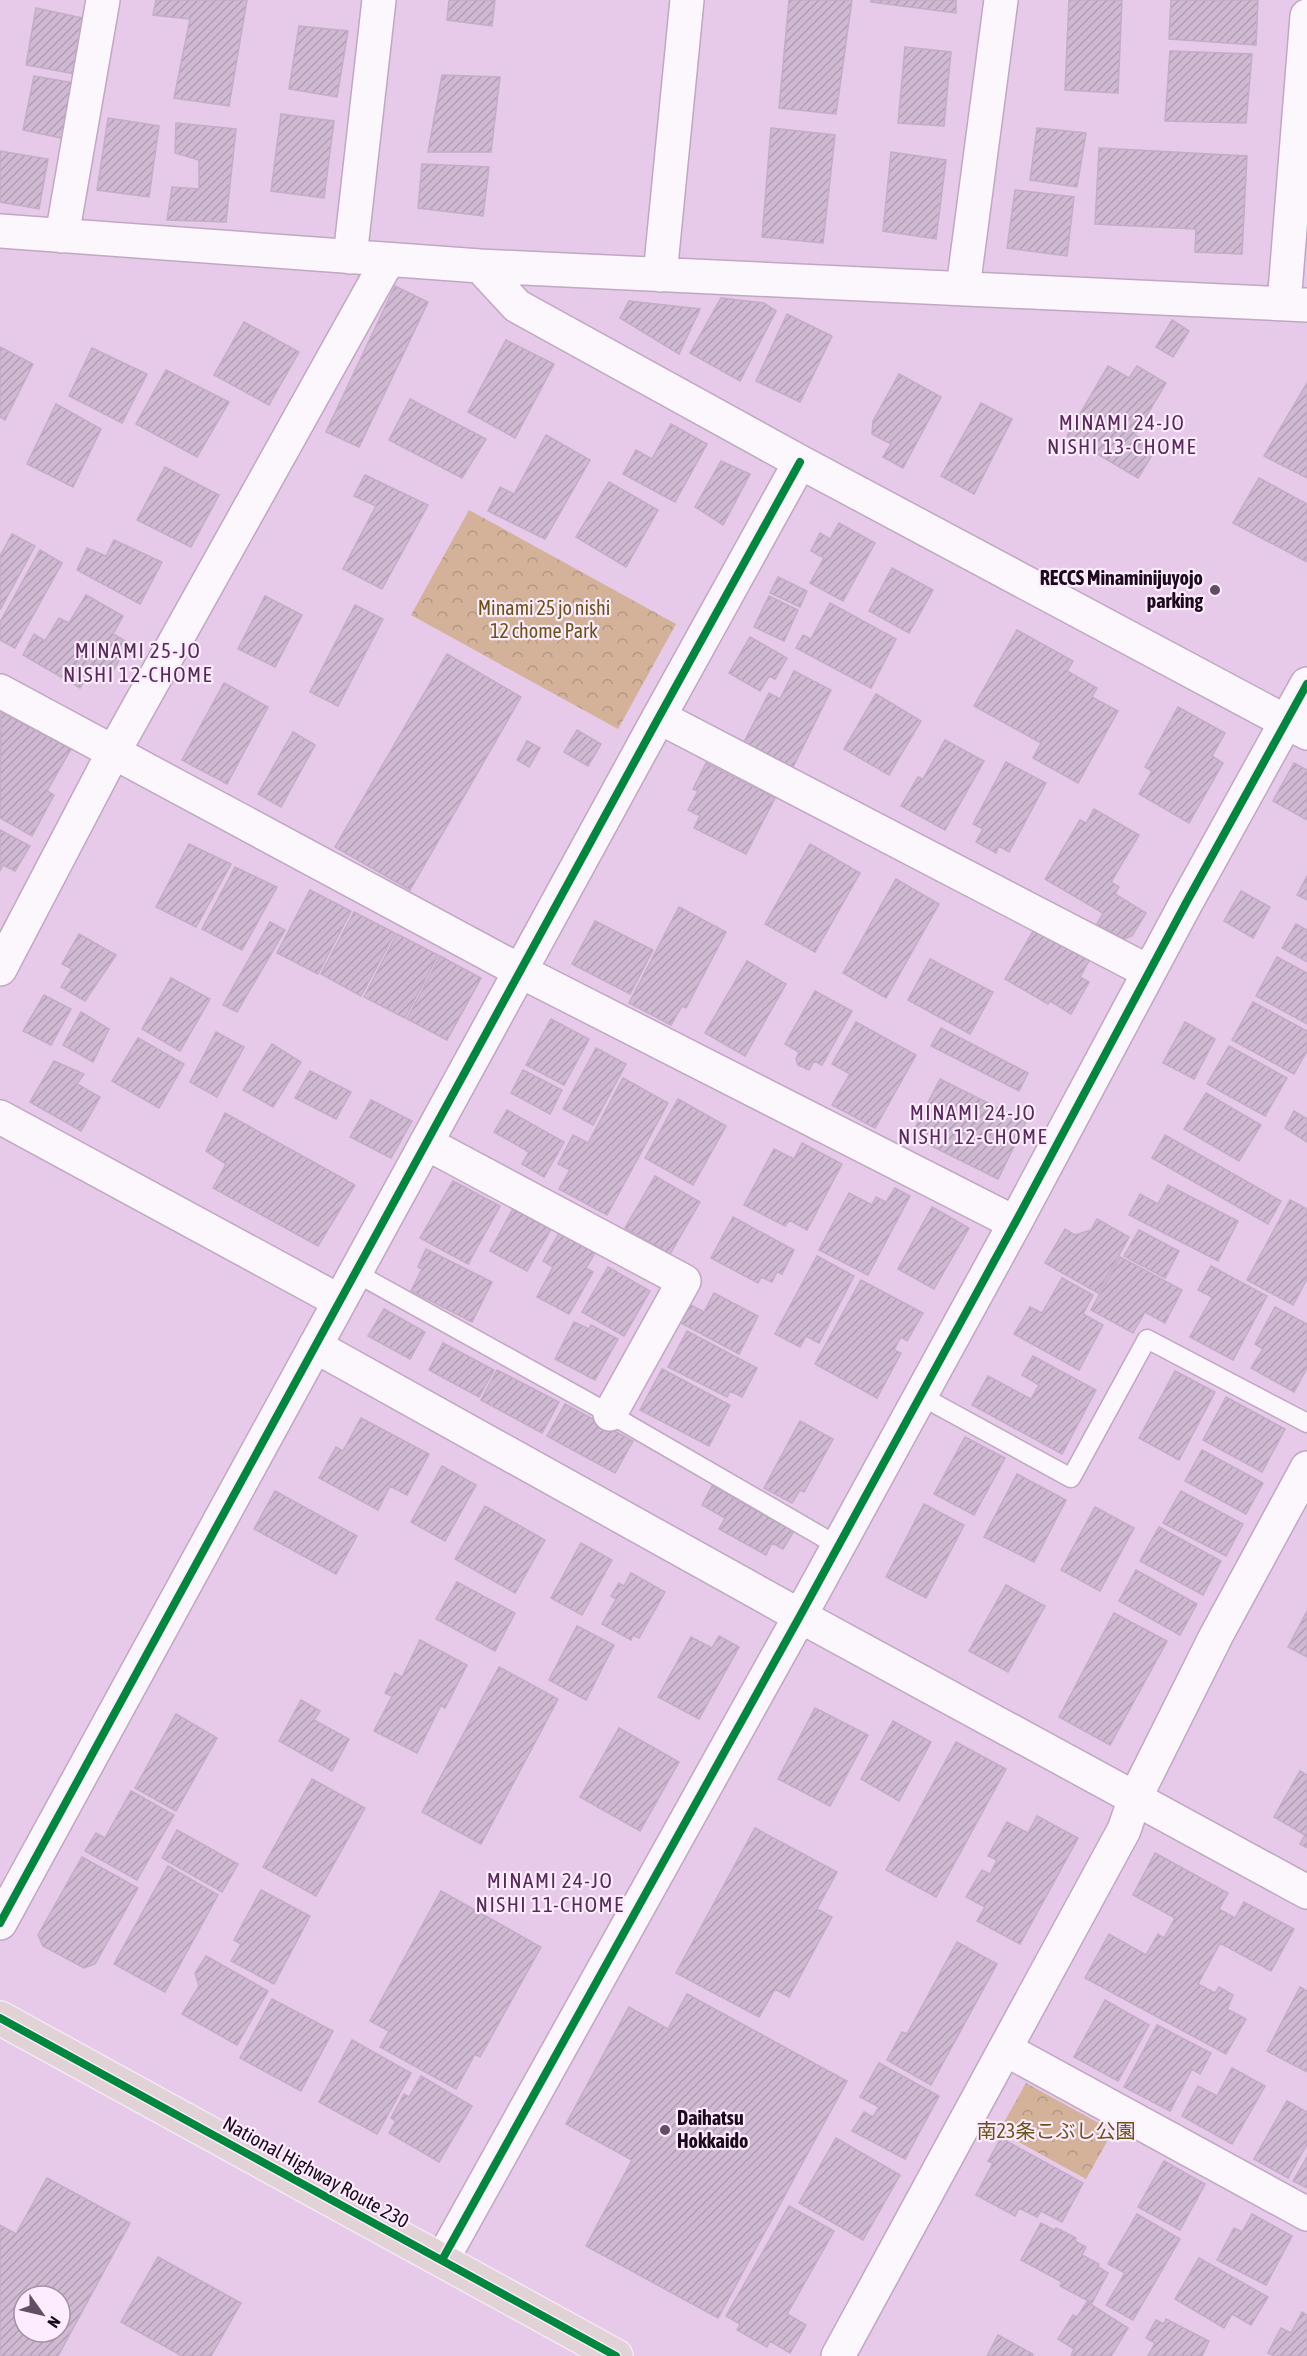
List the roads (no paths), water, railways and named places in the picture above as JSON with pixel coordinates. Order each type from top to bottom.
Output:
[{"type":"highway","name":"National Highway Route 230","points":[[0,2018],[616,2356]]},
{"type":"street","points":[[62,236],[103,0]]},
{"type":"street","points":[[350,257],[380,0]]},
{"type":"street","points":[[660,275],[687,0]]},
{"type":"street","points":[[963,288],[1001,0]]},
{"type":"street","points":[[0,231],[480,266],[1295,304],[1307,16]]},
{"type":"street","points":[[0,969],[114,753],[388,260]]},
{"type":"street","points":[[480,266],[517,306],[800,462],[1297,728]]},
{"type":"street","points":[[0,1923],[800,462]]},
{"type":"street","points":[[441,2260],[921,1396],[1149,972],[1297,728],[1307,684]]},
{"type":"street","points":[[0,691],[520,971],[1015,1223]]},
{"type":"street","points":[[659,717],[1149,972]]},
{"type":"street","points":[[0,1117],[339,1301]]},
{"type":"street","points":[[426,1143],[684,1281],[610,1414]]},
{"type":"street","points":[[315,1346],[800,1616],[1307,1892]]},
{"type":"street","points":[[838,2356],[1124,1830],[1134,1798],[1222,1626],[1307,1468]]},
{"type":"street","points":[[1005,2049],[1307,2214]]},
{"type":"lane","points":[[356,1273],[610,1414],[838,1546]]},
{"type":"lane","points":[[921,1396],[1071,1478],[1147,1339],[1307,1423]]},
{"type":"place","name":"RECCS Minaminijuyojo parking","points":[[1215,590]]},
{"type":"place","name":"Daihatsu Hokkaido","points":[[665,2130]]},
{"type":"district","name":"MINAMI 24-JO NISHI 13-CHOME","points":[[1122,435]]},
{"type":"district","name":"MINAMI 25-JO NISHI 12-CHOME","points":[[138,663]]},
{"type":"district","name":"MINAMI 24-JO NISHI 12-CHOME","points":[[973,1125]]},
{"type":"district","name":"MINAMI 24-JO NISHI 11-CHOME","points":[[550,1893]]},
{"type":"park label","name":"Minami 25 jo nishi 12 chome Park","points":[[544,620]]},
{"type":"park label","name":"南23条こぶし公園","points":[[1056,2131]]}]
